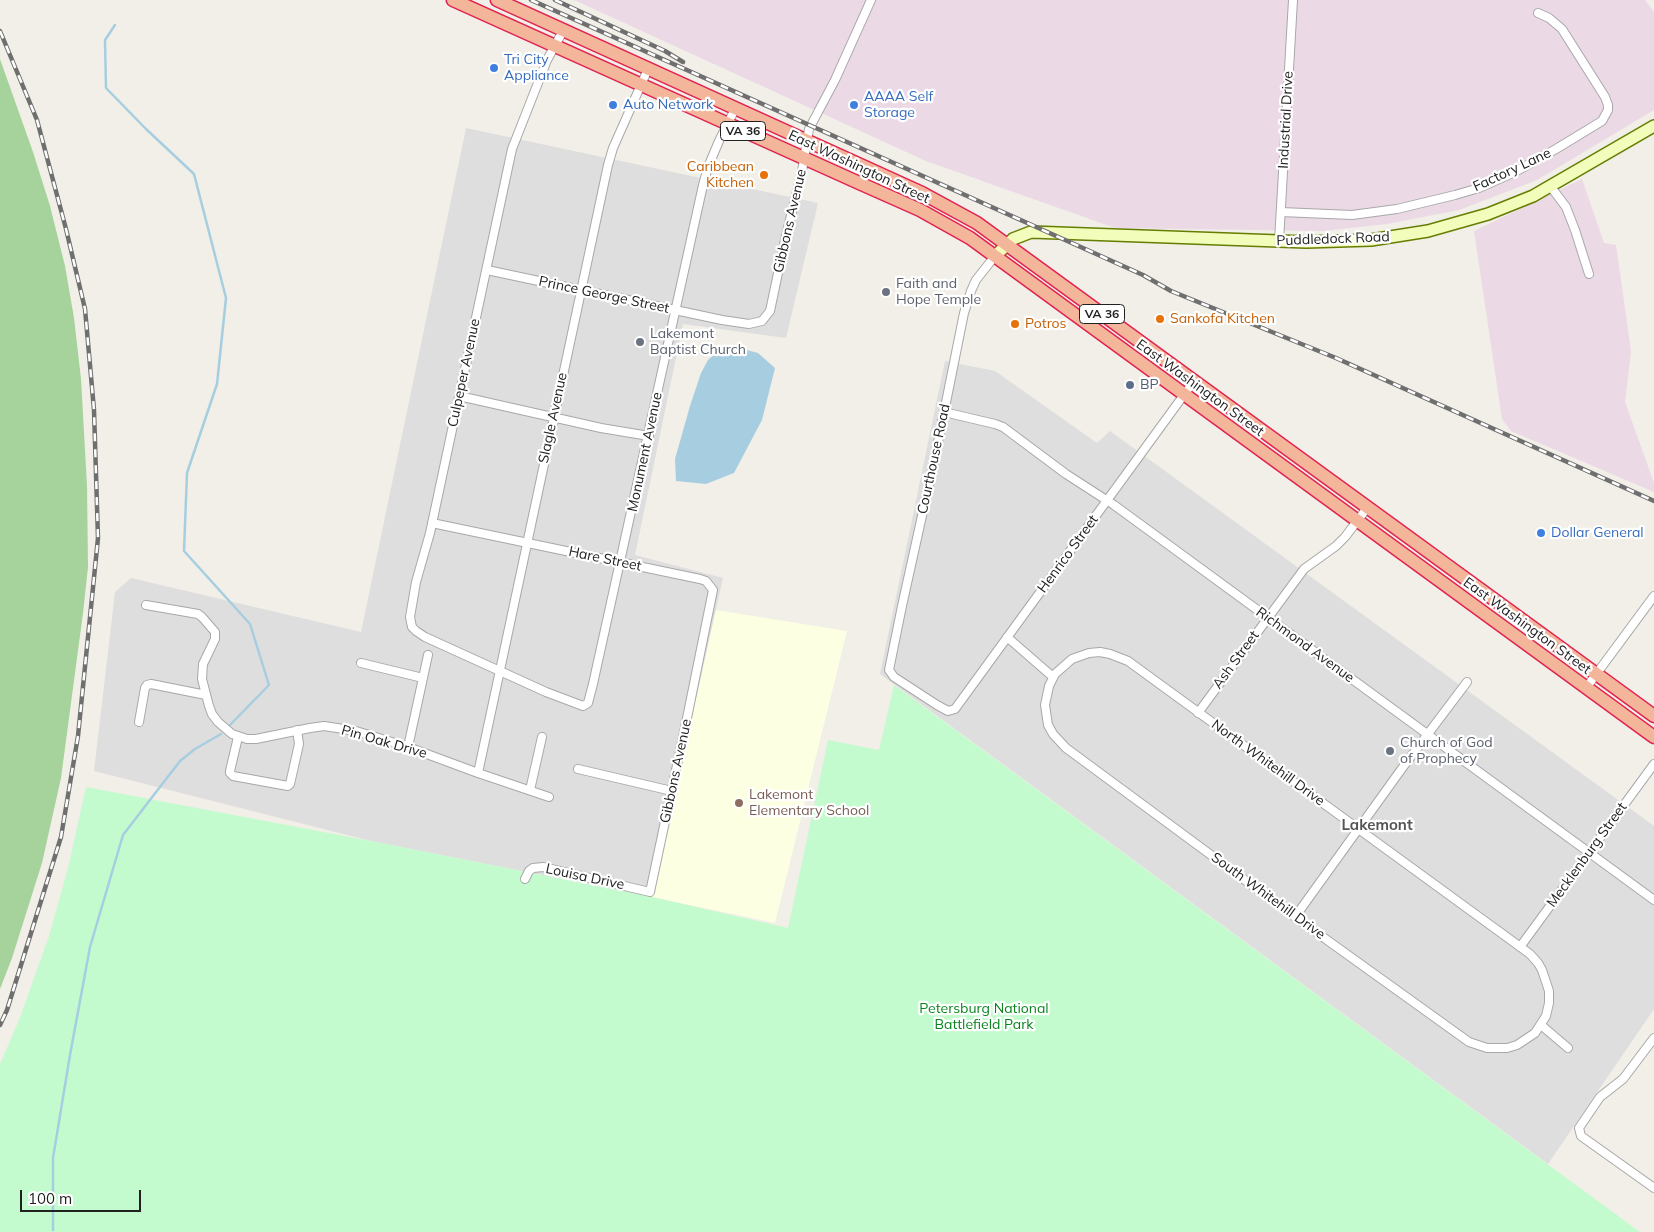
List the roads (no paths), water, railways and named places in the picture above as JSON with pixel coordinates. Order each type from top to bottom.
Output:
[{"type":"highway","name":"East Washington Street","points":[[453,0],[920,210],[949,226],[995,256],[1654,737]]},
{"type":"highway","name":"East Washington Street","points":[[497,0],[954,209],[977,223],[1654,716]]},
{"type":"main road","name":"Puddledock Road","points":[[995,256],[1023,234],[1031,232],[1306,242],[1371,240],[1428,231],[1488,214],[1533,196],[1654,126]]},
{"type":"street","name":"Gibbons Avenue","points":[[722,320],[756,324],[762,321],[770,311],[809,129],[814,116],[835,80],[871,0]]},
{"type":"street","name":"Industrial Drive","points":[[1279,241],[1293,0]]},
{"type":"street","name":"Factory Lane","points":[[1281,212],[1352,214],[1396,209],[1455,195],[1479,188],[1514,172],[1602,121],[1608,110],[1605,97],[1562,29],[1549,18],[1538,13]]},
{"type":"street","name":"Culpeper Avenue","points":[[499,670],[416,632],[412,627],[410,617],[513,144],[547,60],[564,31]]},
{"type":"street","name":"Slagle Avenue","points":[[478,773],[610,157],[648,69]]},
{"type":"street","name":"Monument Avenue","points":[[499,670],[554,696],[583,706],[588,703],[649,436],[703,185],[708,167],[734,109]]},
{"type":"street","points":[[1551,187],[1566,207],[1589,274]]},
{"type":"street","name":"Courthouse Road","points":[[952,711],[937,705],[901,682],[889,670],[964,313],[976,280],[995,256]]},
{"type":"street","name":"Prince George Street","points":[[487,270],[722,320]]},
{"type":"street","name":"Henrico Street","points":[[952,711],[1194,381]]},
{"type":"street","points":[[459,396],[601,428],[649,436]]},
{"type":"street","name":"Richmond Avenue","points":[[944,412],[1003,427],[1654,900]]},
{"type":"street","name":"Ash Street","points":[[1198,712],[1304,569],[1336,546],[1351,530],[1367,508]]},
{"type":"street","name":"Hare Street","points":[[432,523],[706,581],[711,585],[713,593],[701,651]]},
{"type":"street","points":[[1586,688],[1654,596]]},
{"type":"street","points":[[146,605],[198,614],[215,632],[215,639],[203,664],[202,674],[212,714],[225,729],[238,737],[230,774],[288,786],[299,744],[297,730]]},
{"type":"street","points":[[1007,637],[1053,677]]},
{"type":"street","name":"Gibbons Avenue","points":[[650,892],[701,651]]},
{"type":"street","name":"North Whitehill Drive","points":[[1053,677],[1063,666],[1080,655],[1095,652],[1110,654],[1128,661],[1520,946],[1538,963],[1546,981],[1549,1002],[1546,1016],[1541,1025]]},
{"type":"street","points":[[408,747],[428,655]]},
{"type":"street","points":[[361,663],[423,678]]},
{"type":"street","name":"South Whitehill Drive","points":[[1053,677],[1046,696],[1046,716],[1048,725],[1060,742],[1469,1042],[1478,1046],[1495,1049],[1507,1048],[1517,1045],[1534,1033],[1541,1025]]},
{"type":"street","points":[[1295,916],[1467,682]]},
{"type":"street","points":[[139,722],[145,688],[151,684],[206,695]]},
{"type":"street","name":"Pin Oak Drive","points":[[238,737],[260,739],[324,726],[356,731],[408,747],[549,797]]},
{"type":"street","points":[[530,790],[542,737]]},
{"type":"street","name":"Mecklenburg Street","points":[[1520,946],[1654,764]]},
{"type":"street","points":[[578,769],[672,791]]},
{"type":"street","name":"Louisa Drive","points":[[525,880],[529,871],[534,868],[543,867],[650,892]]},
{"type":"street","points":[[1541,1025],[1568,1048]]},
{"type":"street","points":[[1654,1038],[1623,1079],[1600,1097],[1580,1126],[1579,1132],[1581,1136],[1654,1188]]},
{"type":"water","points":[[743,349],[758,353],[775,368],[762,420],[734,473],[706,484],[676,481],[675,459],[701,373],[708,360],[718,351]]},
{"type":"waterway","points":[[115,25],[105,40],[106,88],[194,174],[226,298],[217,384],[187,473],[184,551],[250,624],[269,685],[230,725]]},
{"type":"waterway","points":[[53,1230],[53,1158],[70,1055],[90,947],[123,835],[180,761],[195,749],[221,734]]},
{"type":"railway","points":[[531,0],[1143,275],[1171,291],[1336,358],[1654,501]]},
{"type":"railway","points":[[555,0],[665,51],[683,62]]},
{"type":"railway","points":[[0,31],[37,120],[85,309],[94,410],[98,538],[78,736],[61,837],[7,1010],[0,1025]]},
{"type":"place","name":"Tri City Appliance","points":[[494,68]]},
{"type":"place","name":"Auto Network","points":[[613,105]]},
{"type":"place","name":"AAAA Self Storage","points":[[854,105]]},
{"type":"place","name":"Caribbean Kitchen","points":[[764,175]]},
{"type":"place","name":"Faith and Hope Temple","points":[[886,292]]},
{"type":"place","name":"Sankofa Kitchen","points":[[1160,319]]},
{"type":"place","name":"Potros","points":[[1015,324]]},
{"type":"place","name":"Lakemont Baptist Church","points":[[640,342]]},
{"type":"place","name":"BP","points":[[1130,385]]},
{"type":"place","name":"Dollar General","points":[[1541,533]]},
{"type":"place","name":"Church of God of Prophecy","points":[[1390,751]]},
{"type":"place","name":"Lakemont Elementary School","points":[[739,803]]},
{"type":"district","name":"Lakemont","points":[[1377,825]]},
{"type":"park label","name":"Petersburg National Battlefield Park","points":[[984,1018]]}]
